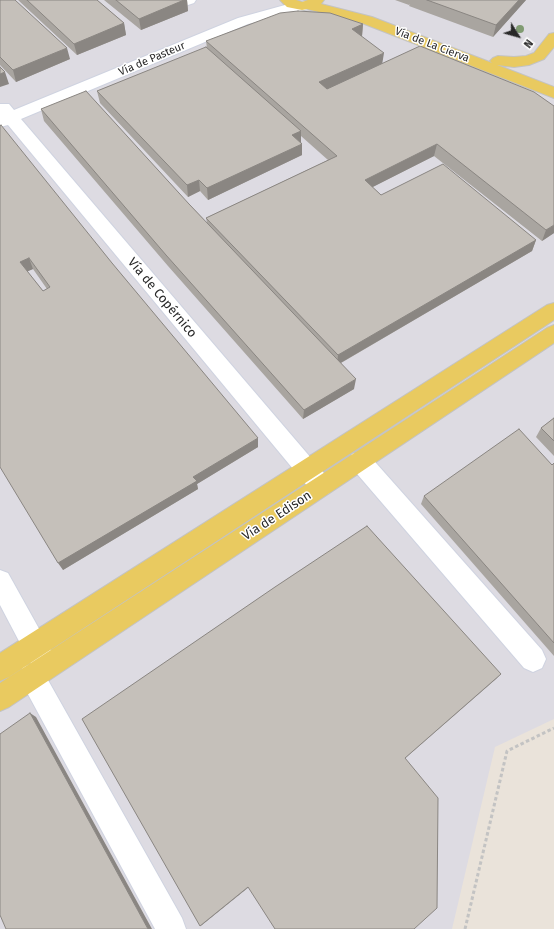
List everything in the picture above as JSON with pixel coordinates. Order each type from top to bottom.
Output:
[{"type":"main road","name":"Vía de La Cierva","points":[[287,0],[296,5],[312,3],[367,20],[553,85]]},
{"type":"main road","name":"Vía de La Cierva","points":[[341,0],[498,61],[553,85]]},
{"type":"main road","points":[[498,61],[514,62],[529,60],[539,56],[554,37]]},
{"type":"main road","points":[[539,56],[541,67],[553,85]]},
{"type":"main road","name":"Vía de Edison","points":[[0,668],[554,310]]},
{"type":"main road","name":"Vía de Edison","points":[[0,698],[554,333]]},
{"type":"street","points":[[183,0],[185,2],[189,0]]},
{"type":"street","name":"Vía de Pasteur","points":[[3,114],[268,0]]},
{"type":"street","name":"Vía de Pasteur","points":[[3,114],[243,21],[312,3]]},
{"type":"street","name":"Vía de Copérnico","points":[[3,114],[321,486]]},
{"type":"street","points":[[360,461],[533,659]]},
{"type":"street","points":[[0,581],[34,645],[40,672],[170,929]]},
{"type":"path","points":[[465,929],[507,751],[554,728]]},
{"type":"shaded area","points":[[0,0],[554,0],[554,719],[495,747],[452,929],[0,929]]},
{"type":"building","points":[[0,0],[15,0],[67,48],[13,70],[0,57]]},
{"type":"building","points":[[27,0],[97,0],[124,23],[74,44]]},
{"type":"building","points":[[116,0],[184,0],[139,19]]},
{"type":"building","points":[[427,0],[519,0],[496,25]]},
{"type":"building","points":[[298,11],[330,13],[363,24],[352,29],[384,53],[319,82],[327,89],[420,46],[534,92],[554,106],[554,225],[546,230],[437,144],[365,180],[381,195],[443,164],[536,240],[338,355],[206,218],[337,156],[206,41],[280,13]]},
{"type":"building","points":[[206,47],[301,131],[292,135],[302,144],[207,188],[199,180],[187,185],[97,91]]},
{"type":"building","points":[[0,67],[5,72],[0,74]]},
{"type":"building","points":[[86,91],[189,204],[356,379],[304,410],[166,255],[41,109]]},
{"type":"building","points":[[1,125],[112,263],[258,438],[193,477],[197,481],[58,563],[0,467]],"holes":[[[29,258],[50,287],[43,291],[20,262]]]},
{"type":"building","points":[[554,418],[554,441],[541,428]]},
{"type":"building","points":[[519,429],[552,465],[554,463],[554,643],[424,496]]},
{"type":"building","points":[[367,526],[501,674],[405,758],[438,798],[437,908],[414,929],[275,929],[248,887],[200,926],[82,719]]},
{"type":"building","points":[[30,713],[148,929],[6,929],[0,915],[0,734]]}]
